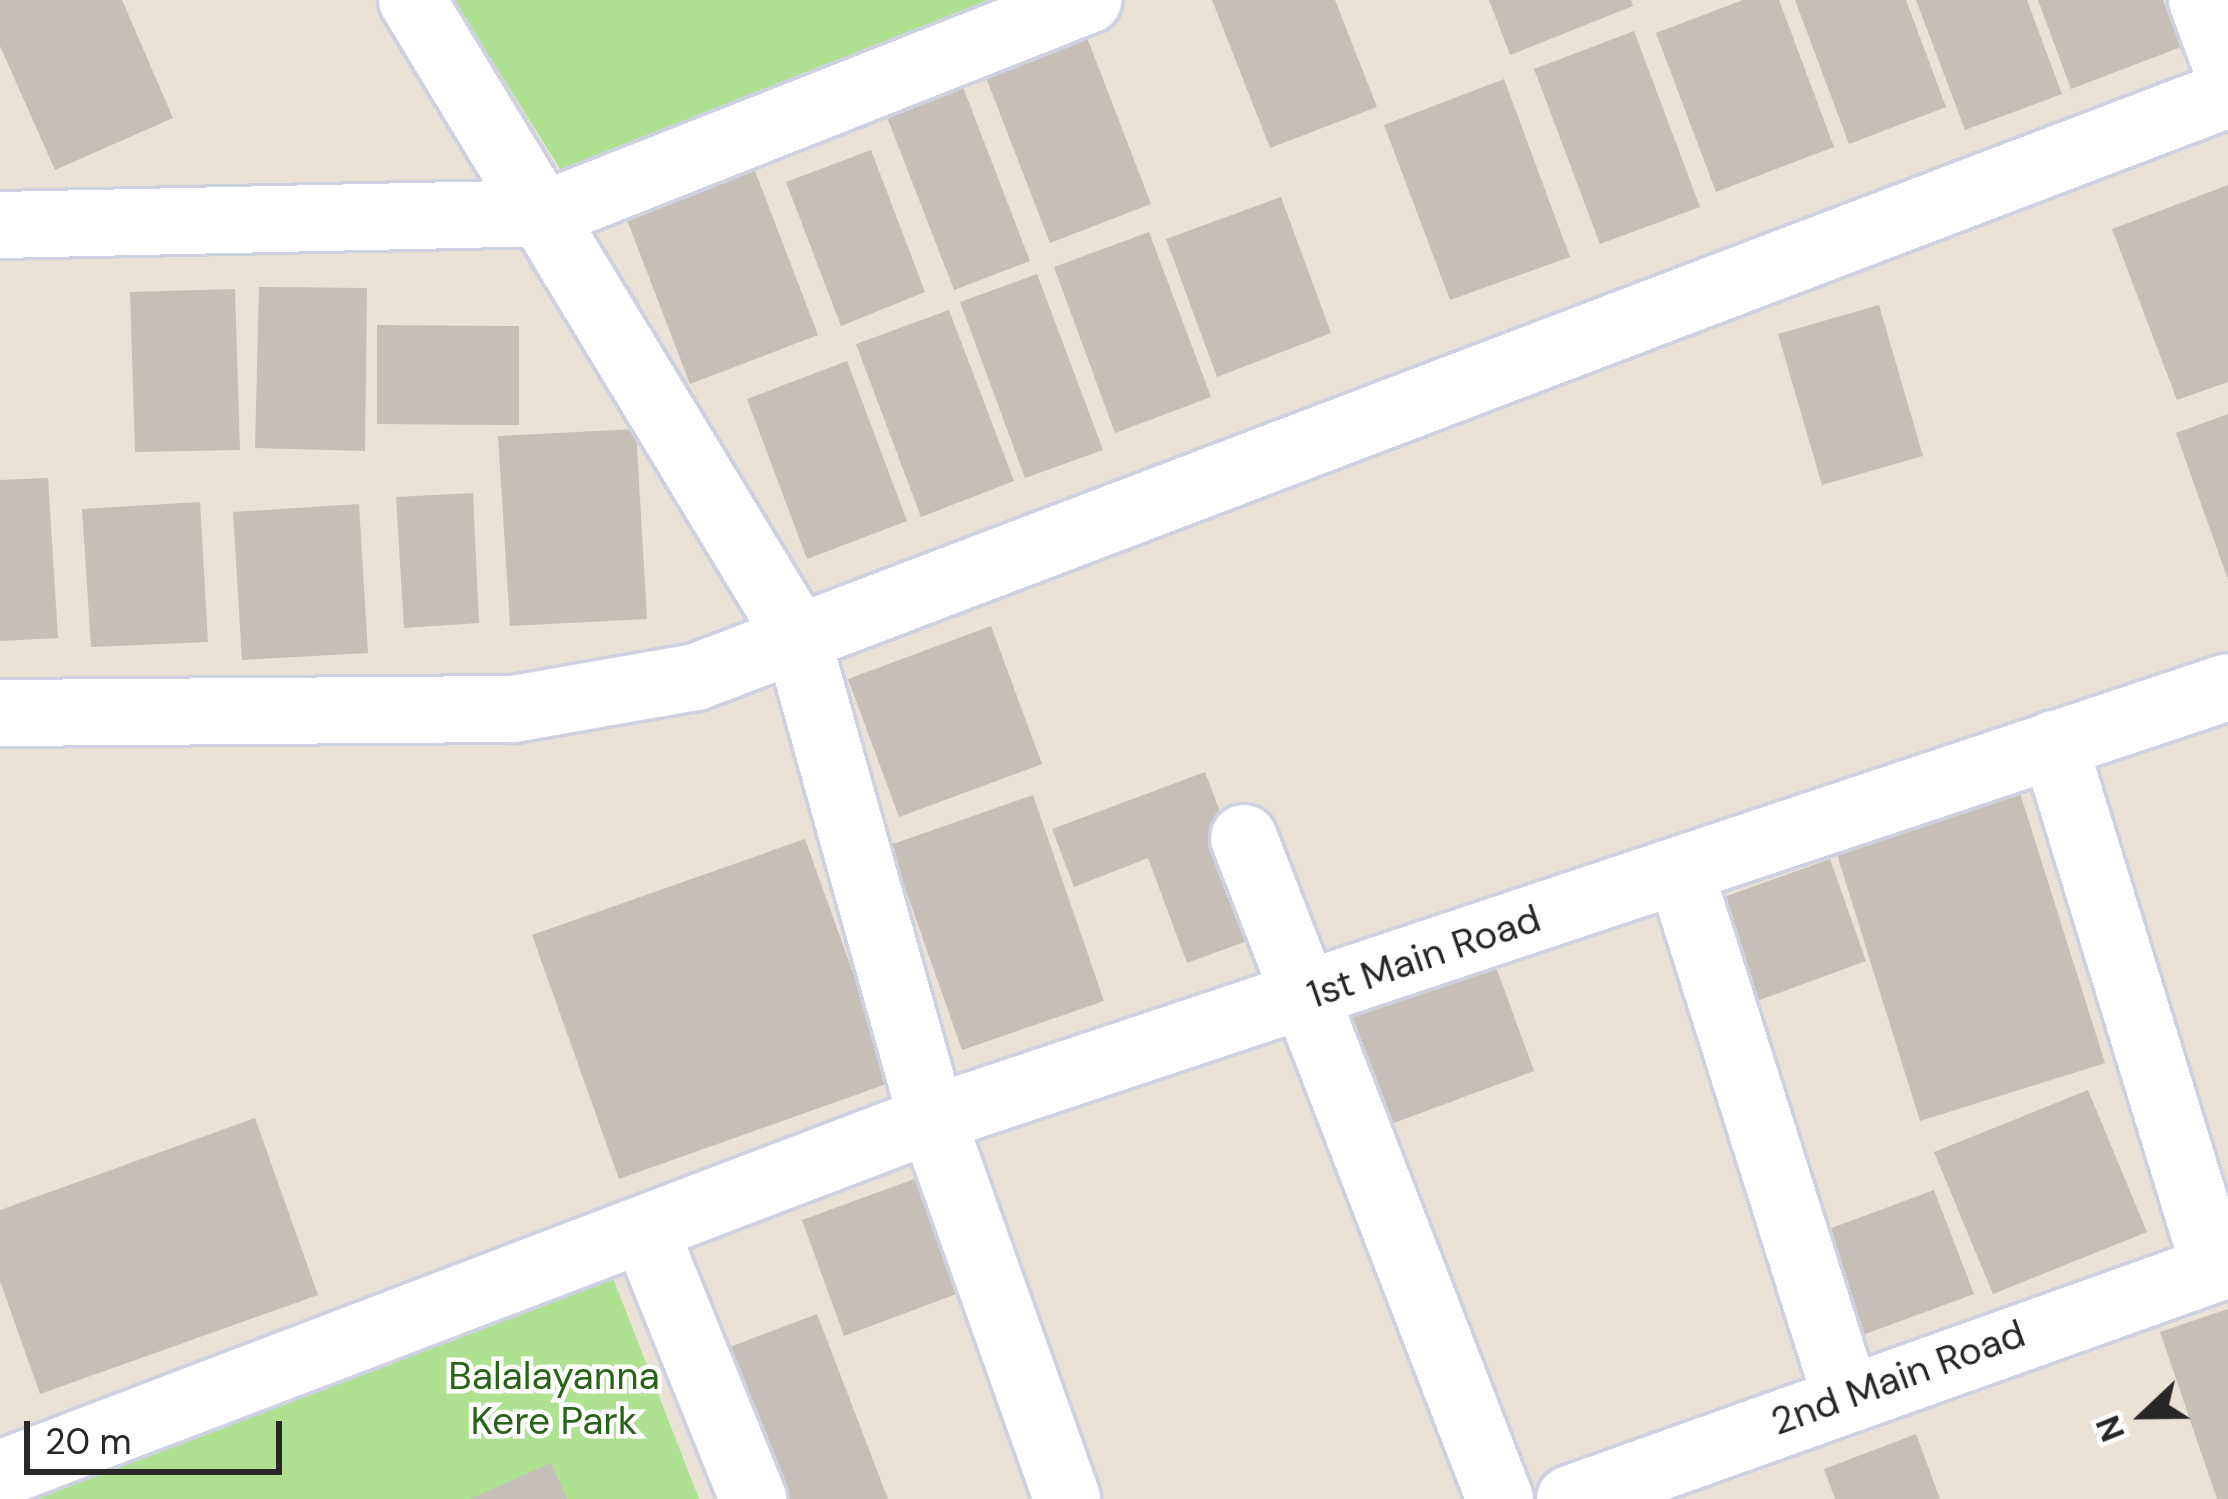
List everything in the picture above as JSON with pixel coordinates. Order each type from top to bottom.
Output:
[{"type":"street","points":[[412,0],[549,213],[796,634],[932,1119],[1067,1499]]},
{"type":"street","points":[[0,225],[549,213],[1088,0]]},
{"type":"street","points":[[2202,0],[2228,71]]},
{"type":"street","points":[[0,713],[512,709],[697,677],[796,634],[2228,94]]},
{"type":"street","name":"1st Main Road","points":[[0,1474],[636,1240],[932,1119],[2228,687]]},
{"type":"street","points":[[2054,744],[2222,1266]]},
{"type":"street","points":[[1244,838],[1500,1499]]},
{"type":"street","points":[[1680,872],[1846,1397]]},
{"type":"street","points":[[636,1240],[753,1499]]},
{"type":"street","name":"2nd Main Road","points":[[1570,1499],[2222,1266]]},
{"type":"green space","points":[[454,0],[1011,0],[564,175]]},
{"type":"green space","name":"Balalayanna Kere Park","points":[[611,1273],[699,1499],[0,1499]]},
{"type":"building","points":[[0,0],[122,0],[173,118],[55,170],[0,46]]},
{"type":"building","points":[[1212,0],[1335,0],[1377,107],[1270,148]]},
{"type":"building","points":[[1489,0],[1631,0],[1633,6],[1510,55]]},
{"type":"building","points":[[1743,0],[1779,0],[1834,147],[1716,192],[1656,33]]},
{"type":"building","points":[[1795,0],[1906,0],[1946,107],[1849,144]]},
{"type":"building","points":[[1916,0],[2027,0],[2062,94],[1965,130]]},
{"type":"building","points":[[2038,0],[2163,0],[2181,47],[2071,89]]},
{"type":"building","points":[[1634,31],[1700,207],[1600,244],[1534,69]]},
{"type":"building","points":[[1086,35],[1151,204],[1050,243],[985,75]]},
{"type":"building","points":[[1504,79],[1570,257],[1450,300],[1384,125]]},
{"type":"building","points":[[961,82],[1030,261],[954,290],[885,112]]},
{"type":"building","points":[[871,150],[925,292],[841,326],[786,182]]},
{"type":"building","points":[[755,171],[818,335],[690,384],[627,220]]},
{"type":"building","points":[[2228,185],[2228,382],[2177,400],[2112,229]]},
{"type":"building","points":[[1281,197],[1331,333],[1217,377],[1166,239]]},
{"type":"building","points":[[1149,232],[1211,397],[1115,433],[1054,267]]},
{"type":"building","points":[[1037,274],[1103,450],[1025,478],[960,302]]},
{"type":"building","points":[[259,287],[367,288],[365,451],[255,448]]},
{"type":"building","points":[[235,289],[240,450],[135,452],[130,292]]},
{"type":"building","points":[[1879,305],[1923,456],[1822,485],[1778,334]]},
{"type":"building","points":[[949,310],[1014,481],[921,517],[856,344]]},
{"type":"building","points":[[377,325],[519,326],[519,425],[377,424]]},
{"type":"building","points":[[847,361],[907,521],[807,559],[747,399]]},
{"type":"building","points":[[2228,414],[2228,577],[2227,577],[2176,433]]},
{"type":"building","points":[[636,429],[647,619],[510,626],[498,436]]},
{"type":"building","points":[[48,478],[58,638],[0,641],[0,480]]},
{"type":"building","points":[[473,493],[479,623],[404,628],[396,497]]},
{"type":"building","points":[[200,502],[208,642],[91,647],[82,509]]},
{"type":"building","points":[[359,504],[368,653],[242,660],[233,512]]},
{"type":"building","points":[[991,626],[1042,764],[899,817],[848,679]]},
{"type":"building","points":[[1205,772],[1266,934],[1187,963],[1148,858],[1074,887],[1052,829]]},
{"type":"building","points":[[2015,777],[2105,1063],[1920,1121],[1831,835]]},
{"type":"building","points":[[1033,795],[1104,1001],[962,1050],[890,845]]},
{"type":"building","points":[[805,839],[892,1082],[619,1179],[532,935]]},
{"type":"building","points":[[1830,859],[1866,961],[1732,1010],[1696,907]]},
{"type":"building","points":[[1488,945],[1534,1071],[1383,1127],[1335,1002]]},
{"type":"building","points":[[2088,1090],[2147,1232],[1993,1294],[1934,1152]]},
{"type":"building","points":[[255,1118],[318,1295],[40,1394],[0,1281],[0,1210]]},
{"type":"building","points":[[928,1174],[970,1289],[844,1336],[802,1220]]},
{"type":"building","points":[[1934,1190],[1974,1294],[1841,1343],[1802,1239]]},
{"type":"building","points":[[2228,1309],[2228,1499],[2217,1499],[2160,1332]]},
{"type":"building","points":[[817,1314],[888,1499],[779,1499],[722,1350]]},
{"type":"building","points":[[1916,1434],[1940,1499],[1835,1499],[1824,1469]]},
{"type":"building","points":[[551,1463],[567,1499],[470,1499]]}]
